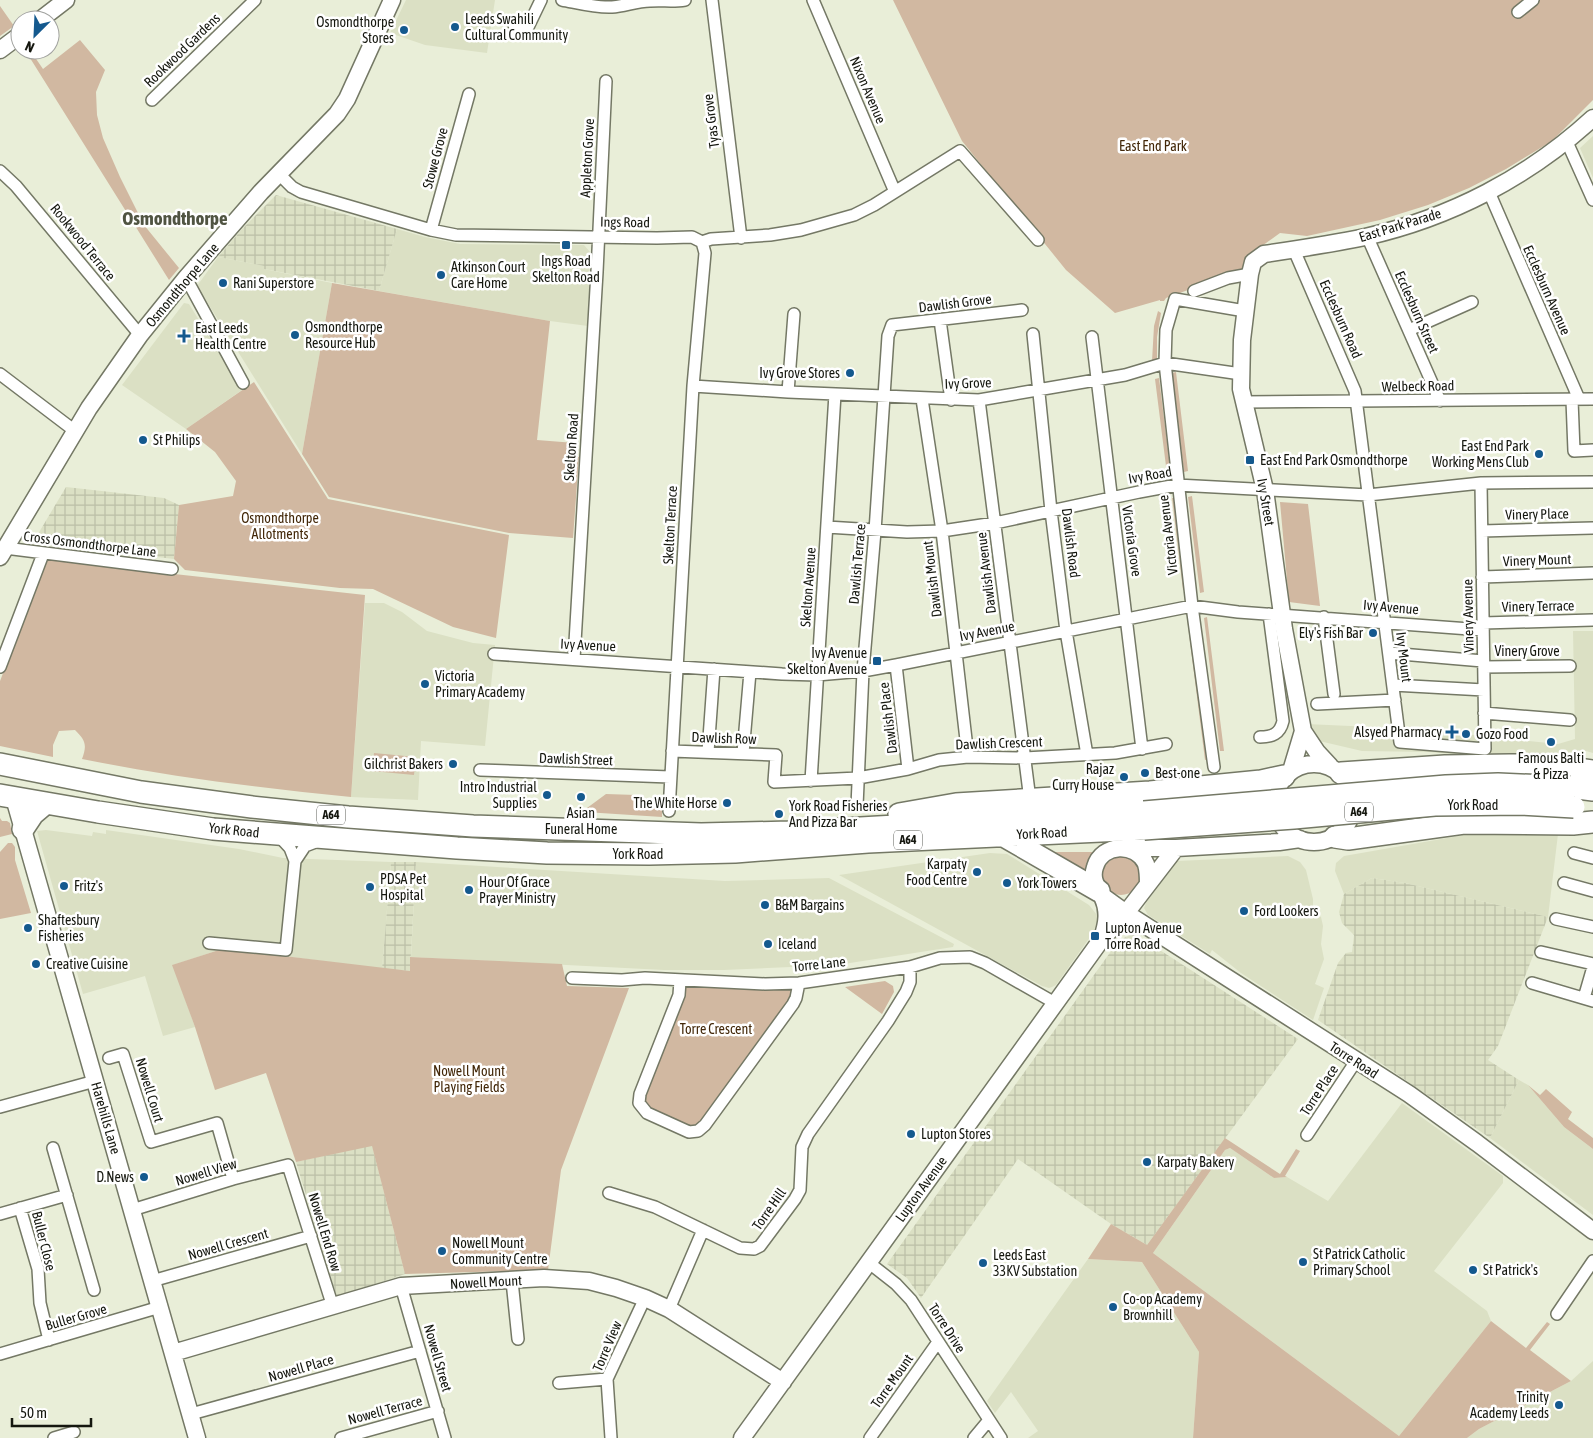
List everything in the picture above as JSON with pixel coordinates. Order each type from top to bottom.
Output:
[{"type":"highway","name":"York Road","points":[[0,764],[141,792],[252,807],[348,817],[473,826],[701,834],[1144,820]]},
{"type":"highway","points":[[1336,770],[1550,765],[1593,771]]},
{"type":"highway","points":[[790,832],[1031,791],[1150,792],[1261,781],[1288,774]]},
{"type":"highway","points":[[0,776],[5,780],[7,796]]},
{"type":"highway","name":"York Road","points":[[7,796],[204,828],[278,835],[547,853],[649,854],[735,852],[868,842],[1002,835],[1446,786],[1498,784],[1579,801],[1593,790]]},
{"type":"highway","points":[[23,829],[33,814],[46,803]]},
{"type":"highway","points":[[1335,837],[1348,839],[1464,823],[1573,824],[1593,822]]},
{"type":"highway","points":[[1002,835],[1102,895]]},
{"type":"street","points":[[53,10],[66,0]]},
{"type":"street","name":"Rookwood Gardens","points":[[152,100],[255,0]]},
{"type":"street","name":"Osmondthorpe Lane","points":[[2,553],[75,430],[140,336],[186,278],[261,192],[337,114],[347,100],[392,0]]},
{"type":"street","points":[[514,25],[528,27],[541,0]]},
{"type":"street","points":[[562,0],[592,6],[612,7],[633,1],[675,2],[685,0]]},
{"type":"street","name":"Tyas Grove","points":[[712,0],[741,238]]},
{"type":"street","name":"Nixon Avenue","points":[[813,0],[895,192]]},
{"type":"street","points":[[1518,12],[1533,0]]},
{"type":"street","name":"Appleton Grove","points":[[598,237],[606,81]]},
{"type":"street","name":"Stowe Grove","points":[[431,230],[469,94]]},
{"type":"street","name":"East Park Parade","points":[[1250,274],[1251,268],[1258,257],[1264,254],[1367,236],[1429,218],[1489,192],[1541,161],[1567,142],[1593,118]]},
{"type":"street","points":[[1567,142],[1593,200]]},
{"type":"street","name":"Ings Road","points":[[279,174],[292,187],[301,192],[431,230],[456,235],[692,237],[702,242],[711,239],[741,238],[801,230],[854,215],[895,192],[960,151],[998,194]]},
{"type":"street","name":"Rookwood Terrace","points":[[0,171],[16,186],[140,336]]},
{"type":"street","name":"Ecclesburn Avenue","points":[[1489,192],[1576,400]]},
{"type":"street","points":[[989,202],[998,194],[1038,240]]},
{"type":"street","name":"Ecclesburn Street","points":[[1367,236],[1440,401]]},
{"type":"street","name":"Skelton Road","points":[[574,659],[598,237]]},
{"type":"street","name":"Skelton Terrace","points":[[669,811],[693,386],[705,253],[702,242]]},
{"type":"street","name":"Ecclesburn Road","points":[[1294,250],[1352,383],[1356,401]]},
{"type":"street","points":[[1194,291],[1228,278],[1250,274]]},
{"type":"street","name":"Ivy Street","points":[[1250,274],[1242,340],[1241,374],[1244,402],[1265,490],[1284,721],[1282,729],[1276,734],[1260,737]]},
{"type":"street","points":[[186,278],[243,382]]},
{"type":"street","name":"Victoria Avenue","points":[[1214,767],[1192,606],[1164,363],[1166,330],[1175,299],[1245,310]]},
{"type":"street","points":[[1409,330],[1472,302]]},
{"type":"street","name":"Dawlish Grove","points":[[892,325],[1022,310]]},
{"type":"street","points":[[788,392],[794,314]]},
{"type":"street","points":[[940,320],[951,400]]},
{"type":"street","name":"Dawlish Terrace","points":[[857,806],[862,671],[875,531],[888,336],[892,325]]},
{"type":"street","name":"Dawlish Road","points":[[1033,334],[1051,511],[1066,631],[1087,754]]},
{"type":"street","name":"Victoria Grove","points":[[1092,337],[1142,749]]},
{"type":"street","name":"Ivy Grove","points":[[693,386],[922,399],[979,400],[1124,375],[1164,363],[1241,374]]},
{"type":"street","points":[[0,374],[75,430]]},
{"type":"street","name":"Skelton Avenue","points":[[811,781],[834,394]]},
{"type":"street","name":"Dawlish Mount","points":[[922,399],[942,531],[968,757]]},
{"type":"street","name":"Welbeck Road","points":[[1244,402],[1593,399]]},
{"type":"street","name":"Dawlish Avenue","points":[[979,400],[996,523],[1009,642],[1031,791]]},
{"type":"street","points":[[1576,400],[1574,451],[1593,450]]},
{"type":"street","name":"Ivy Mount","points":[[1356,401],[1400,742],[1485,749]]},
{"type":"street","name":"Ivy Road","points":[[826,527],[875,531],[942,531],[996,523],[1178,485],[1368,496],[1481,483],[1593,482]]},
{"type":"street","name":"Vinery Avenue","points":[[1481,483],[1485,749]]},
{"type":"street","name":"Vinery Place","points":[[1482,530],[1593,528]]},
{"type":"street","name":"Cross Osmondthorpe Lane","points":[[2,553],[43,554],[172,569]]},
{"type":"street","points":[[0,667],[43,554]]},
{"type":"street","name":"Vinery Mount","points":[[1482,577],[1593,573]]},
{"type":"street","name":"Ivy Avenue","points":[[494,654],[817,675],[862,671],[896,665],[1192,606],[1238,612],[1324,618],[1483,626]]},
{"type":"street","name":"Ivy Street","points":[[1276,614],[1303,731],[1317,752],[1336,770]]},
{"type":"street","points":[[1324,618],[1334,694]]},
{"type":"street","name":"Vinery Terrace","points":[[1483,626],[1593,620]]},
{"type":"street","name":"Vinery Grove","points":[[1388,653],[1484,664],[1570,666]]},
{"type":"street","name":"Dawlish Place","points":[[896,665],[908,769]]},
{"type":"street","points":[[708,752],[714,669]]},
{"type":"street","points":[[744,753],[750,672]]},
{"type":"street","points":[[1393,685],[1484,690]]},
{"type":"street","points":[[1317,704],[1395,700]]},
{"type":"street","points":[[1484,713],[1570,720]]},
{"type":"street","name":"Ivy Street","points":[[1288,774],[1303,731]]},
{"type":"street","name":"Dawlish Crescent","points":[[774,782],[858,778],[908,769],[940,760],[968,757],[1025,758],[1115,753],[1166,744]]},
{"type":"street","name":"Dawlish Row","points":[[672,751],[776,755],[774,782]]},
{"type":"street","points":[[1318,763],[1336,770],[1348,781],[1352,790],[1353,810],[1345,828],[1335,837],[1320,842],[1300,839],[1291,835],[1279,821],[1275,810],[1275,797],[1278,786],[1288,774],[1306,764],[1318,763]]},
{"type":"street","name":"Dawlish Street","points":[[480,770],[670,777]]},
{"type":"street","name":"Harehills Lane","points":[[7,796],[23,829],[198,1438]]},
{"type":"street","points":[[1266,843],[1279,821]]},
{"type":"street","points":[[278,835],[290,848],[296,861]]},
{"type":"street","points":[[209,943],[286,950],[296,861],[305,846],[324,838]]},
{"type":"street","points":[[1124,848],[1176,848],[1266,843],[1300,839]]},
{"type":"street","points":[[1102,895],[1118,902],[1124,902],[1130,901],[1144,889],[1146,866],[1142,858],[1135,852],[1124,848]]},
{"type":"street","name":"Lupton Avenue","points":[[1101,940],[1106,926],[1107,913],[1102,895],[1094,883],[1093,874],[1098,859],[1110,850],[1124,848]]},
{"type":"street","name":"Lupton Avenue","points":[[742,1438],[1101,940],[1126,913],[1176,848]]},
{"type":"street","points":[[1574,853],[1593,858]]},
{"type":"street","points":[[1564,884],[1593,891]]},
{"type":"street","name":"Torre Road","points":[[1102,895],[1126,913],[1409,1094],[1593,1231]]},
{"type":"street","points":[[1556,919],[1593,927]]},
{"type":"street","points":[[1532,983],[1588,1000],[1593,966],[1541,952]]},
{"type":"street","name":"Torre Lane","points":[[572,978],[622,980],[645,978],[765,984],[799,982],[910,967],[940,958],[970,957],[985,963],[1055,1003]]},
{"type":"street","name":"Torre Hill","points":[[609,1192],[655,1207],[740,1248],[754,1249],[765,1241],[800,1190],[801,1153],[808,1134],[888,1021],[906,992],[910,982],[910,967]]},
{"type":"street","points":[[680,981],[679,995],[640,1094],[639,1103],[647,1113],[684,1130],[693,1132],[702,1129],[793,1004],[799,982]]},
{"type":"street","name":"Nowell Court","points":[[109,1058],[123,1054],[151,1142],[217,1123],[233,1179]]},
{"type":"street","name":"Torre Place","points":[[1307,1135],[1356,1061]]},
{"type":"street","points":[[0,1107],[95,1081]]},
{"type":"street","points":[[53,1148],[94,1290]]},
{"type":"street","name":"Nowell View","points":[[132,1210],[233,1179],[288,1165]]},
{"type":"street","name":"Nowell End Row","points":[[288,1165],[332,1307]]},
{"type":"street","name":"Buller Close","points":[[0,1214],[67,1195]]},
{"type":"street","name":"Buller Close","points":[[20,1208],[38,1268],[40,1303],[49,1340]]},
{"type":"street","points":[[668,1309],[703,1230]]},
{"type":"street","name":"Nowell Crescent","points":[[152,1281],[311,1236]]},
{"type":"street","name":"Torre Drive","points":[[868,1262],[904,1291],[1001,1438]]},
{"type":"street","points":[[1557,1314],[1593,1262]]},
{"type":"street","name":"Nowell Mount","points":[[173,1353],[401,1286],[544,1278],[589,1281],[645,1298],[668,1309],[783,1382]]},
{"type":"street","points":[[512,1281],[518,1339]]},
{"type":"street","name":"Nowell Street","points":[[401,1286],[445,1438]]},
{"type":"street","name":"Torre View","points":[[611,1438],[607,1379],[645,1298]]},
{"type":"street","name":"Buller Grove","points":[[0,1354],[160,1308]]},
{"type":"street","name":"Torre Mount","points":[[870,1438],[938,1342]]},
{"type":"street","name":"Nowell Place","points":[[191,1414],[420,1351]]},
{"type":"street","points":[[559,1383],[607,1379]]},
{"type":"street","name":"Nowell Terrace","points":[[341,1438],[438,1411]]},
{"type":"street","points":[[974,1438],[989,1420]]},
{"type":"street","points":[[54,1438],[74,1432]]},
{"type":"shaded area","points":[[406,0],[495,0],[487,53],[425,45],[390,33]]},
{"type":"shaded area","points":[[1593,136],[1593,178],[1580,148]]},
{"type":"shaded area","points":[[276,195],[397,229],[379,291],[264,269],[264,266],[218,257],[243,228]]},
{"type":"shaded area","points":[[397,229],[460,244],[584,245],[590,252],[588,326],[379,291]]},
{"type":"shaded area","points":[[218,257],[332,283],[302,454],[197,286]]},
{"type":"shaded area","name":"East Leeds Health Centre","points":[[184,303],[189,304],[242,390],[186,429],[122,385]]},
{"type":"shaded area","points":[[66,487],[164,498],[179,505],[174,559],[37,543],[35,539]]},
{"type":"shaded area","name":"Victoria Primary Academy","points":[[365,603],[384,603],[402,612],[427,631],[473,643],[495,645],[485,746],[421,741],[418,800],[351,797]]},
{"type":"shaded area","points":[[1573,631],[1593,631],[1593,753],[1586,751],[1575,755],[1570,760],[1429,752],[1362,751],[1315,740],[1306,724],[1417,729],[1558,744],[1575,739]]},
{"type":"shaded area","points":[[46,830],[92,836],[93,832],[106,834],[106,830],[239,849],[283,858],[391,862],[382,969],[284,956],[219,950],[173,965],[195,1027],[163,1036],[145,976],[83,994],[37,831]]},
{"type":"shaded area","points":[[1470,834],[1558,834],[1548,917],[1405,883],[1372,878],[1344,894],[1335,871],[1336,863],[1344,856]]},
{"type":"shaded area","points":[[990,853],[1007,854],[1089,905],[1097,915],[1097,922],[1093,933],[1056,985],[1052,987],[1042,986],[839,875]]},
{"type":"shaded area","points":[[1288,856],[1300,862],[1306,870],[1313,899],[1313,912],[1321,917],[1323,926],[1321,944],[1324,959],[1315,984],[1324,988],[1313,1020],[1241,973],[1212,950],[1210,954],[1148,915],[1144,908],[1177,861]]},
{"type":"shaded area","points":[[391,862],[416,862],[410,971],[382,969]]},
{"type":"shaded area","points":[[416,862],[725,881],[829,878],[954,944],[953,947],[837,965],[724,970],[664,970],[411,957]]},
{"type":"shaded area","points":[[1372,878],[1405,883],[1548,917],[1498,1046],[1488,1060],[1519,1080],[1490,1138],[1318,1020],[1338,963],[1346,953],[1352,952],[1354,935],[1342,923],[1339,912],[1344,894]]},
{"type":"shaded area","points":[[1131,935],[1138,936],[1298,1039],[1147,1245],[1111,1224],[1018,1159],[921,1298],[907,1278],[887,1264],[1119,940]]},
{"type":"shaded area","points":[[1519,1080],[1528,1085],[1564,1127],[1593,1149],[1593,1215],[1490,1138]]},
{"type":"shaded area","name":"St Patrick Catholic Primary School","points":[[1402,1103],[1503,1176],[1503,1183],[1434,1271],[1487,1311],[1491,1321],[1399,1436],[1153,1253],[1225,1150],[1230,1148],[1274,1178],[1287,1177],[1328,1201]]},
{"type":"shaded area","points":[[372,1145],[405,1274],[337,1297],[296,1162]]},
{"type":"shaded area","name":"Co-op Academy Brownhill","points":[[1088,1259],[1142,1262],[1199,1352],[1193,1438],[1028,1438],[1038,1431],[1011,1392],[995,1413],[987,1401]]},
{"type":"shaded area","name":"Trinity Academy Leeds","points":[[1593,1361],[1593,1438],[1467,1438],[1479,1429],[1571,1381]]},
{"type":"green space","name":"East End Park","points":[[893,0],[1593,0],[1593,100],[1552,141],[1506,169],[1469,188],[1428,205],[1380,220],[1307,236],[1280,233],[1252,253],[1243,270],[1166,298],[1164,301],[1160,300],[1115,313],[1066,270],[962,141]]},
{"type":"green space","points":[[0,6],[10,20],[10,29],[0,36]]},
{"type":"green space","points":[[80,40],[105,70],[96,92],[97,115],[103,138],[144,225],[179,268],[169,280],[31,60],[37,60],[43,69],[54,60],[60,60],[60,56]]},
{"type":"green space","points":[[332,283],[550,321],[537,440],[575,443],[574,456],[579,457],[573,538],[509,533],[329,497],[302,454]]},
{"type":"green space","points":[[1158,311],[1161,313],[1157,337],[1157,359],[1152,361],[1154,326]]},
{"type":"green space","points":[[1176,372],[1188,471],[1184,472],[1172,373]]},
{"type":"green space","points":[[1159,378],[1171,474],[1167,474],[1155,379]]},
{"type":"green space","name":"Osmondthorpe Allotments","points":[[254,382],[328,499],[509,535],[496,638],[453,627],[373,589],[340,588],[185,570],[174,559],[179,505],[233,496],[236,481],[215,452],[186,429]]},
{"type":"green space","points":[[1192,496],[1204,592],[1200,593],[1188,497]]},
{"type":"green space","points":[[1172,498],[1176,498],[1187,590],[1183,590]]},
{"type":"green space","points":[[1280,502],[1308,504],[1320,606],[1289,602]]},
{"type":"green space","points":[[47,560],[365,595],[351,797],[216,781],[82,759],[85,750],[84,743],[75,730],[59,731],[53,745],[53,757],[0,746],[0,681]]},
{"type":"green space","points":[[1191,617],[1209,759],[1205,760],[1187,618]]},
{"type":"green space","points":[[1207,617],[1224,751],[1220,751],[1204,618]]},
{"type":"green space","points":[[374,753],[416,757],[414,775],[372,771]]},
{"type":"green space","points":[[606,794],[636,795],[662,810],[662,817],[585,812],[587,808]]},
{"type":"green space","points":[[0,818],[2,821],[10,823],[12,834],[0,837]]},
{"type":"green space","points":[[8,843],[12,843],[15,847],[15,860],[31,913],[0,919],[0,852]]},
{"type":"green space","points":[[1041,852],[1096,852],[1087,861],[1084,874],[1060,859],[1059,854]]},
{"type":"green space","points":[[1121,857],[1134,863],[1140,876],[1134,889],[1121,895],[1108,889],[1102,876],[1108,863]]},
{"type":"green space","name":"Nowell Mount Playing Fields","points":[[219,950],[410,971],[410,957],[562,964],[567,986],[629,988],[561,1170],[548,1270],[405,1274],[372,1146],[296,1162],[266,1073],[215,1090],[195,1027],[172,965]]},
{"type":"green space","name":"Torre Crescent","points":[[680,981],[799,983],[798,990],[698,1131],[647,1113],[639,1098]]},
{"type":"green space","points":[[885,981],[893,986],[894,992],[882,1014],[845,987]]},
{"type":"green space","points":[[1528,1085],[1540,1095],[1546,1089],[1572,1112],[1568,1119],[1593,1138],[1593,1149],[1564,1127]]},
{"type":"green space","points":[[1225,1138],[1280,1174],[1296,1149],[1300,1151],[1285,1176],[1287,1177],[1274,1178],[1230,1148],[1225,1150],[1153,1253],[1399,1436],[1491,1321],[1526,1348],[1547,1322],[1550,1324],[1530,1350],[1571,1381],[1479,1429],[1467,1438],[1193,1438],[1199,1352],[1142,1262],[1088,1259],[1111,1224],[1147,1245]]},
{"type":"place","name":"Leeds Swahili Cultural Community","points":[[455,27]]},
{"type":"place","name":"Osmondthorpe Stores","points":[[404,30]]},
{"type":"place","name":"Ings Road Skelton Road","points":[[566,245]]},
{"type":"place","name":"Atkinson Court Care Home","points":[[441,275]]},
{"type":"place","name":"Rani Superstore","points":[[223,283]]},
{"type":"place","name":"Osmondthorpe Resource Hub","points":[[295,335]]},
{"type":"place","name":"East Leeds Health Centre","points":[[184,336]]},
{"type":"place","name":"Ivy Grove Stores","points":[[850,373]]},
{"type":"place","name":"St Philips","points":[[143,440]]},
{"type":"place","name":"East End Park Working Mens Club","points":[[1539,454]]},
{"type":"place","name":"East End Park Osmondthorpe","points":[[1250,460]]},
{"type":"place","name":"Ely's Fish Bar","points":[[1373,633]]},
{"type":"place","name":"Ivy Avenue Skelton Avenue","points":[[877,661]]},
{"type":"place","name":"Victoria Primary Academy","points":[[425,684]]},
{"type":"place","name":"Alsyed Pharmacy","points":[[1452,732]]},
{"type":"place","name":"Gozo Food","points":[[1466,734]]},
{"type":"place","name":"Famous Balti & Pizza","points":[[1551,742]]},
{"type":"place","name":"Gilchrist Bakers","points":[[453,764]]},
{"type":"place","name":"Best-one","points":[[1145,773]]},
{"type":"place","name":"Rajaz Curry House","points":[[1124,777]]},
{"type":"place","name":"Intro Industrial Supplies","points":[[547,795]]},
{"type":"place","name":"Asian Funeral Home","points":[[581,797]]},
{"type":"place","name":"The White Horse","points":[[727,803]]},
{"type":"place","name":"York Road Fisheries And Pizza Bar","points":[[779,814]]},
{"type":"place","name":"Karpaty Food Centre","points":[[977,872]]},
{"type":"place","name":"York Towers","points":[[1007,883]]},
{"type":"place","name":"Fritz's","points":[[64,886]]},
{"type":"place","name":"PDSA Pet Hospital","points":[[370,887]]},
{"type":"place","name":"Hour Of Grace Prayer Ministry","points":[[469,890]]},
{"type":"place","name":"B&M Bargains","points":[[765,905]]},
{"type":"place","name":"Ford Lookers","points":[[1244,911]]},
{"type":"place","name":"Shaftesbury Fisheries","points":[[28,928]]},
{"type":"place","name":"Lupton Avenue Torre Road","points":[[1095,936]]},
{"type":"place","name":"Iceland","points":[[768,944]]},
{"type":"place","name":"Creative Cuisine","points":[[36,964]]},
{"type":"place","name":"Lupton Stores","points":[[911,1134]]},
{"type":"place","name":"Karpaty Bakery","points":[[1147,1162]]},
{"type":"place","name":"D.News","points":[[144,1177]]},
{"type":"place","name":"Nowell Mount Community Centre","points":[[442,1251]]},
{"type":"place","name":"St Patrick Catholic Primary School","points":[[1303,1262]]},
{"type":"place","name":"Leeds East 33KV Substation","points":[[983,1263]]},
{"type":"place","name":"St Patrick's","points":[[1473,1270]]},
{"type":"place","name":"Co-op Academy Brownhill","points":[[1113,1307]]},
{"type":"place","name":"Trinity Academy Leeds","points":[[1559,1405]]},
{"type":"district","name":"Osmondthorpe","points":[[175,218]]}]
